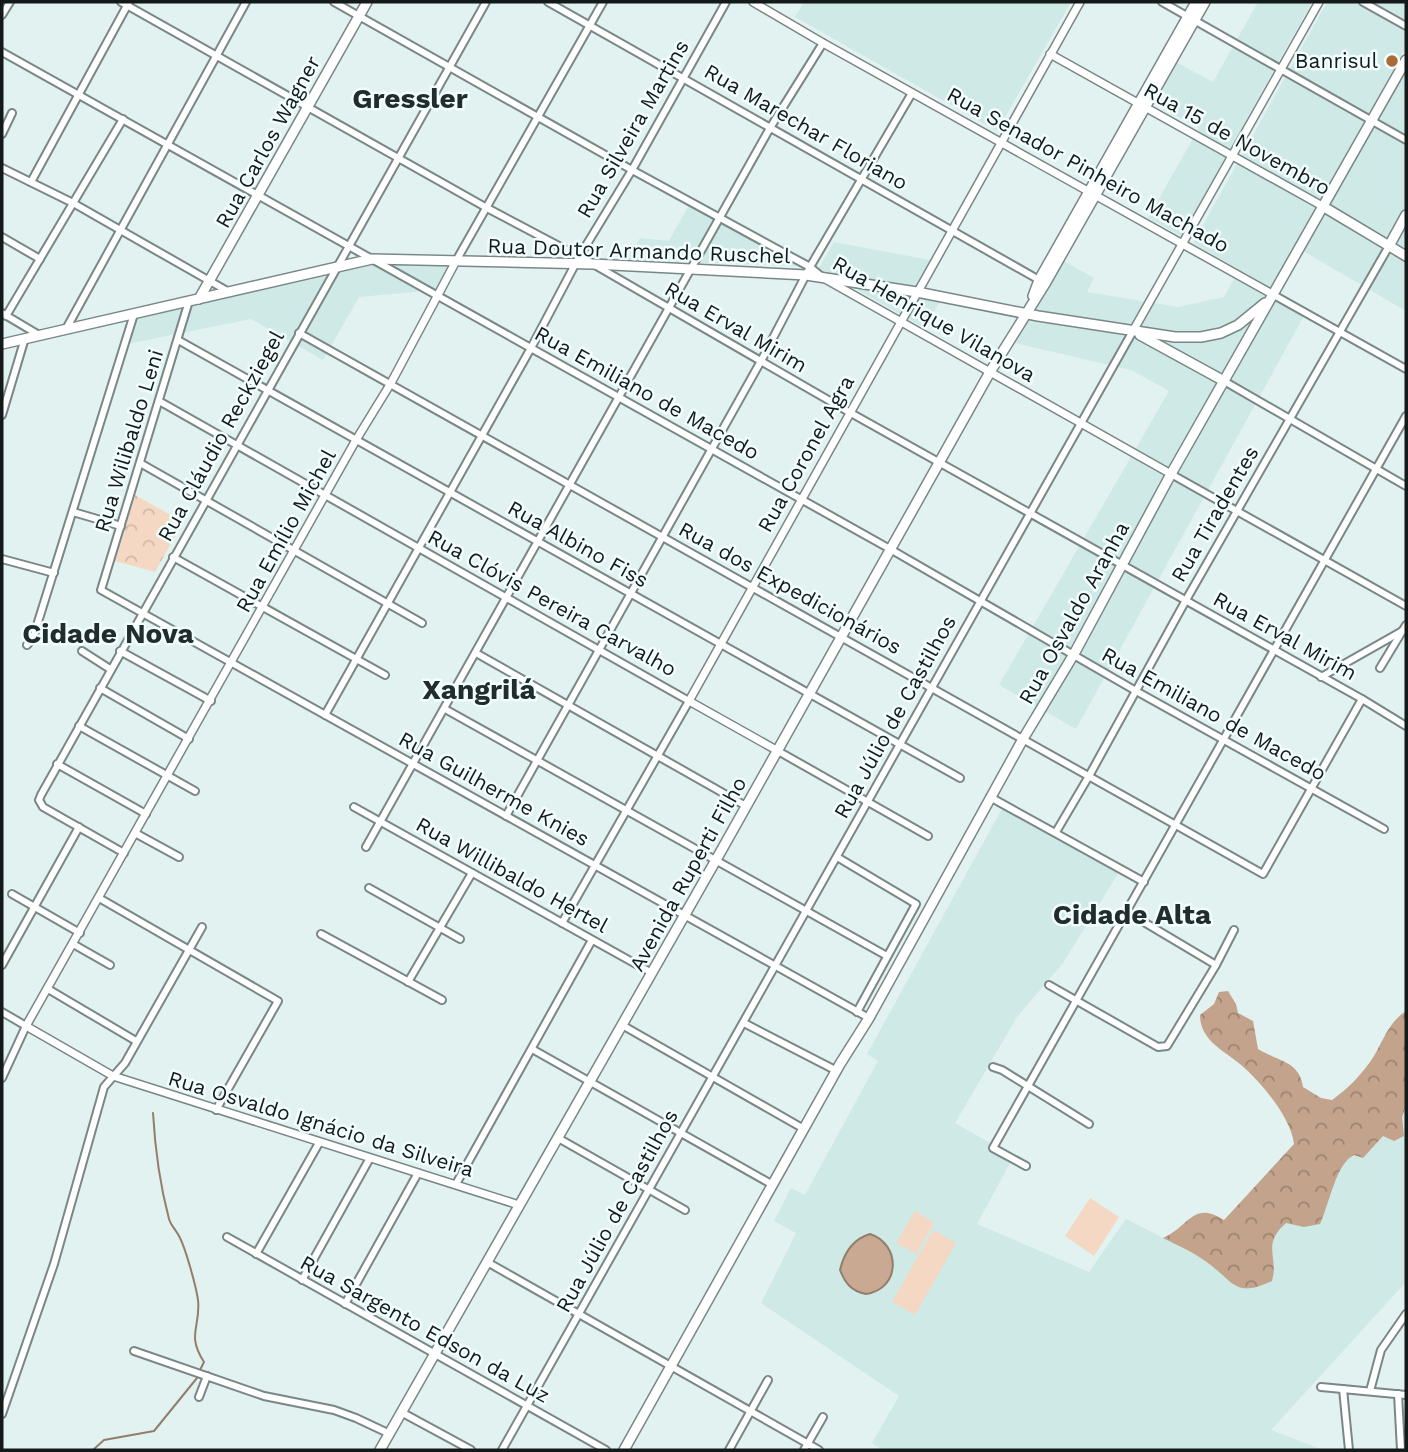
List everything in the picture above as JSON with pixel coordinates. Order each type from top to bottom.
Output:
[{"type":"main road","name":"Rua Carlos Wagner","points":[[194,300],[209,281],[367,2]]},
{"type":"main road","name":"Avenida Ruperti Filho","points":[[380,1450],[1142,107],[1191,18],[1196,2]]},
{"type":"main road","name":"Avenida Ruperti Filho","points":[[1191,18],[1205,2]]},
{"type":"main road","name":"Rua Osvaldo Aranha","points":[[624,1450],[1406,60]]},
{"type":"main road","name":"Rua 15 de Novembro","points":[[1324,207],[1406,256]]},
{"type":"main road","name":"Rua Tiradentes","points":[[1389,246],[1406,215]]},
{"type":"main road","name":"Rua Doutor Armando Ruschel","points":[[2,344],[372,259],[576,261],[692,270],[808,271],[822,277],[917,292],[1025,314],[1175,337],[1201,337],[1220,333],[1247,319],[1271,297]]},
{"type":"main road","points":[[1247,319],[1256,325]]},
{"type":"main road","points":[[1133,331],[1224,382]]},
{"type":"street","points":[[2,15],[10,2]]},
{"type":"street","points":[[66,329],[246,2]]},
{"type":"street","name":"Rua Henrique Vilanova","points":[[334,2],[808,271]]},
{"type":"street","name":"Rua Cláudio Reckziegel","points":[[124,853],[40,803],[41,795],[486,2]]},
{"type":"street","name":"Rua Marechar Floriano","points":[[548,2],[1042,282]]},
{"type":"street","name":"Rua Emílio Michel","points":[[2,1078],[26,1026],[356,440],[391,383],[456,261],[603,2]]},
{"type":"street","name":"Rua Silveira Martins","points":[[325,715],[483,435],[576,261],[632,170],[726,2]]},
{"type":"street","name":"Rua Senador Pinheiro Machado","points":[[753,2],[1184,244],[1271,297],[1406,369]]},
{"type":"street","name":"Rua Coronel Agra","points":[[562,923],[1080,2]]},
{"type":"street","points":[[1162,2],[1406,140]]},
{"type":"street","name":"Rua Júlio de Castilhos","points":[[502,1450],[1319,2]]},
{"type":"street","points":[[1363,2],[1406,26]]},
{"type":"street","points":[[31,182],[126,3],[399,157],[576,261]]},
{"type":"street","points":[[366,847],[770,128],[823,43]]},
{"type":"street","name":"Rua Emiliano de Macedo","points":[[2,51],[1384,829]]},
{"type":"street","name":"Rua 15 de Novembro","points":[[1050,54],[1324,207]]},
{"type":"street","points":[[506,816],[761,362],[808,271],[912,93]]},
{"type":"street","points":[[2,134],[12,113]]},
{"type":"street","points":[[38,335],[4,314],[123,119]]},
{"type":"street","points":[[2,168],[73,203],[229,292]]},
{"type":"street","points":[[2,237],[40,258]]},
{"type":"street","name":"Rua Tiradentes","points":[[1055,832],[1389,246]]},
{"type":"street","name":"Rua Erval Mirim","points":[[593,264],[761,362],[1406,726]]},
{"type":"street","name":"Rua Henrique Vilanova","points":[[822,277],[1406,606]]},
{"type":"street","name":"Rua Wilibaldo Leni","points":[[101,590],[178,340],[194,300]]},
{"type":"street","points":[[27,645],[33,638],[134,314]]},
{"type":"street","name":"Rua dos Expedicionários","points":[[299,332],[1175,827],[1263,874],[1311,789]]},
{"type":"street","points":[[2,415],[25,338]]},
{"type":"street","name":"Rua Albino Fiss","points":[[178,340],[960,778]]},
{"type":"street","points":[[1224,382],[1406,486]]},
{"type":"street","name":"Rua Clóvis Pereira Carvalho","points":[[159,401],[929,836]]},
{"type":"street","points":[[1026,1166],[993,1148],[1406,416]]},
{"type":"street","points":[[140,463],[422,623]]},
{"type":"street","points":[[73,512],[121,526]]},
{"type":"street","points":[[173,557],[385,676]]},
{"type":"street","points":[[2,559],[54,573]]},
{"type":"street","name":"Rua Guilherme Knies","points":[[101,590],[869,1018]]},
{"type":"street","points":[[1380,668],[1405,628]]},
{"type":"street","points":[[1321,677],[1405,628]]},
{"type":"street","points":[[82,651],[110,669]]},
{"type":"street","points":[[120,651],[211,701]]},
{"type":"street","points":[[476,653],[746,806]]},
{"type":"street","points":[[100,688],[189,739]]},
{"type":"street","points":[[1311,789],[1362,699]]},
{"type":"street","points":[[445,709],[887,956]]},
{"type":"street","points":[[79,726],[195,791]]},
{"type":"street","points":[[57,764],[146,814]]},
{"type":"street","points":[[990,797],[1144,882]]},
{"type":"street","name":"Rua Willibaldo Hertel","points":[[354,807],[652,974]]},
{"type":"street","points":[[2,965],[79,827]]},
{"type":"street","points":[[135,833],[179,857]]},
{"type":"street","points":[[837,857],[915,901],[916,906],[857,1012]]},
{"type":"street","points":[[408,982],[472,873]]},
{"type":"street","points":[[369,888],[460,939]]},
{"type":"street","points":[[12,894],[79,933]]},
{"type":"street","points":[[99,898],[278,1001],[216,1110]]},
{"type":"street","points":[[1126,912],[1216,965]]},
{"type":"street","points":[[2,1414],[54,1264],[104,1087],[125,1063],[202,927]]},
{"type":"street","points":[[1049,985],[1158,1047],[1167,1046],[1234,930]]},
{"type":"street","points":[[321,934],[442,1000]]},
{"type":"street","points":[[456,1184],[592,940]]},
{"type":"street","points":[[73,944],[110,965]]},
{"type":"street","points":[[48,989],[136,1041]]},
{"type":"street","points":[[2,1012],[26,1026]]},
{"type":"street","points":[[744,1023],[836,1071]]},
{"type":"street","points":[[622,1025],[804,1129]]},
{"type":"street","name":"Rua Osvaldo Ignácio da Silveira","points":[[26,1026],[113,1076],[519,1205]]},
{"type":"street","points":[[531,1049],[773,1185]]},
{"type":"street","points":[[993,1067],[1089,1124]]},
{"type":"street","points":[[558,1138],[685,1210]]},
{"type":"street","points":[[256,1254],[319,1143]]},
{"type":"street","points":[[302,1280],[370,1158]]},
{"type":"street","points":[[345,1304],[418,1173]]},
{"type":"street","name":"Rua Sargento Edson da Luz","points":[[227,1237],[606,1450]]},
{"type":"street","points":[[487,1262],[819,1450]]},
{"type":"street","points":[[1370,1391],[1381,1350],[1406,1314]]},
{"type":"street","points":[[134,1351],[264,1396],[334,1410],[390,1434]]},
{"type":"street","points":[[199,1397],[207,1376]]},
{"type":"street","points":[[729,1450],[768,1380]]},
{"type":"street","points":[[1321,1387],[1406,1395]]},
{"type":"street","points":[[1342,1389],[1349,1450]]},
{"type":"street","points":[[1398,1394],[1401,1450]]},
{"type":"street","points":[[401,1412],[471,1450]]},
{"type":"street","points":[[804,1450],[822,1418]]},
{"type":"shaded area","points":[[804,2],[1071,2],[997,131],[795,17]]},
{"type":"shaded area","points":[[1258,2],[1312,2],[1181,236],[1148,218],[1199,128],[1154,103],[1176,62],[1213,82]]},
{"type":"shaded area","points":[[1327,2],[1406,2],[1406,47],[1271,288],[1193,243]]},
{"type":"shaded area","points":[[1406,70],[1406,311],[1303,251]]},
{"type":"shaded area","points":[[689,205],[798,266],[628,260],[640,238],[669,241]]},
{"type":"shaded area","points":[[834,242],[930,260],[911,295],[940,301],[925,328],[819,268]]},
{"type":"shaded area","points":[[1062,260],[1094,278],[1087,292],[1178,307],[1224,297],[1235,277],[1304,316],[1076,729],[999,685],[1169,391],[1131,370],[1015,343]]},
{"type":"shaded area","points":[[368,264],[449,266],[436,290],[359,297],[323,360],[251,319],[127,344],[135,316]]},
{"type":"shaded area","points":[[1003,807],[1119,872],[1063,963],[1017,1017],[955,1123],[992,1144],[989,1150],[1011,1161],[977,1224],[1089,1272],[1126,1219],[1195,1254],[1406,1029],[1406,1282],[1271,1430],[1323,1450],[882,1450],[872,1443],[899,1396],[761,1303],[796,1233],[774,1221],[791,1188],[805,1195],[878,1061],[867,1054]]},
{"type":"shaded area","points":[[870,1234],[880,1239],[887,1247],[893,1266],[886,1284],[866,1294],[849,1286],[840,1270],[850,1248],[859,1239]]},
{"type":"green space","points":[[135,495],[183,522],[155,572],[115,561]]},
{"type":"green space","points":[[1228,991],[1238,1013],[1253,1021],[1258,1049],[1292,1067],[1301,1078],[1303,1087],[1321,1098],[1332,1100],[1361,1074],[1391,1026],[1406,1011],[1406,1106],[1402,1117],[1404,1136],[1394,1141],[1383,1136],[1363,1158],[1354,1155],[1348,1159],[1338,1175],[1320,1224],[1304,1227],[1286,1223],[1272,1244],[1272,1281],[1250,1288],[1236,1286],[1203,1259],[1163,1238],[1198,1214],[1214,1215],[1224,1220],[1294,1144],[1287,1122],[1265,1090],[1240,1064],[1214,1044],[1204,1031],[1200,1015],[1214,1004],[1219,992]]},
{"type":"green space","points":[[1090,1198],[1119,1217],[1094,1256],[1065,1236]]},
{"type":"green space","points":[[915,1211],[934,1223],[916,1254],[896,1243]]},
{"type":"green space","points":[[933,1230],[956,1243],[915,1315],[892,1302]]},
{"type":"waterway","points":[[153,1113],[158,1166],[166,1206],[170,1222],[185,1251],[197,1294],[195,1337],[204,1362],[200,1370]]},
{"type":"waterway","points":[[93,1450],[104,1440],[154,1431],[197,1378]]},
{"type":"place","name":"Banrisul","points":[[1392,61]]},
{"type":"district","name":"Gressler","points":[[410,98]]},
{"type":"district","name":"Cidade Nova","points":[[108,633]]},
{"type":"district","name":"Xangrilá","points":[[479,689]]},
{"type":"district","name":"Cidade Alta","points":[[1132,914]]}]
